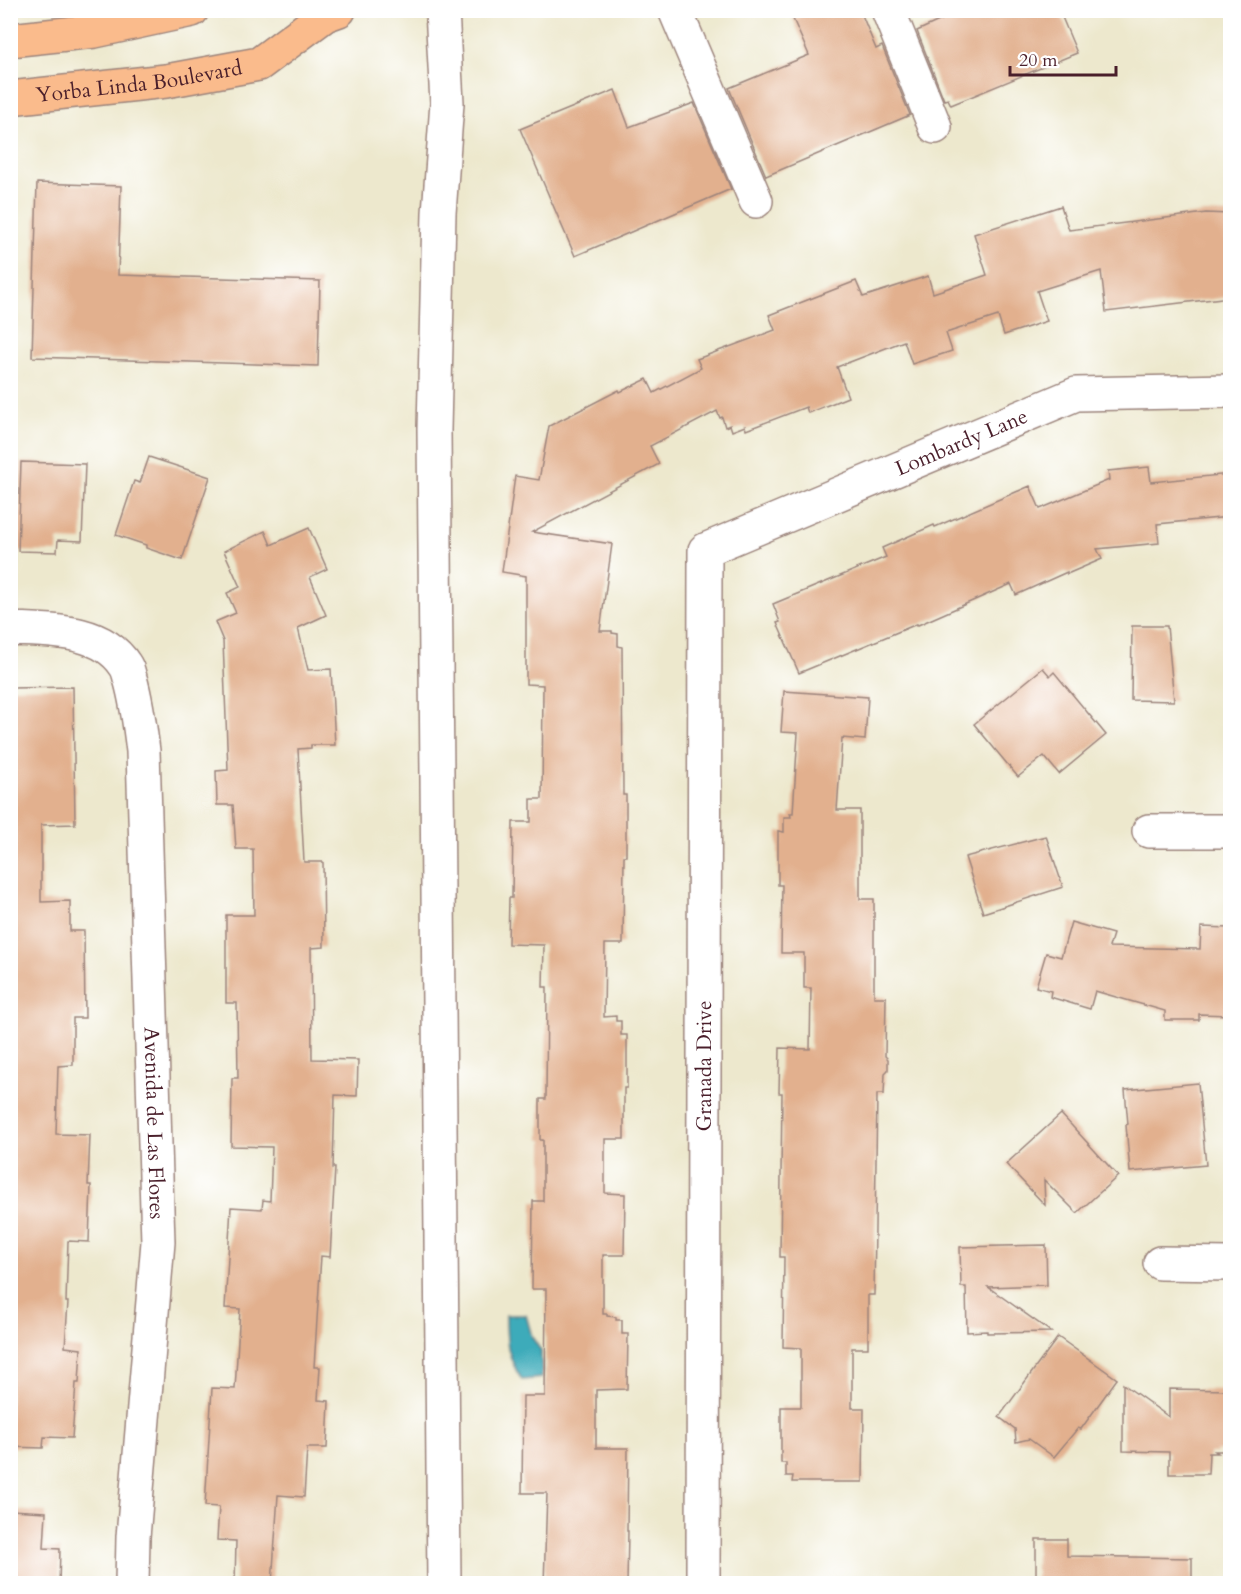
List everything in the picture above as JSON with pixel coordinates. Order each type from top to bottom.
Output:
[{"type":"main road","points":[[10,40],[95,31],[192,10]]},
{"type":"main road","name":"Yorba Linda Boulevard","points":[[10,98],[166,81],[259,64],[322,12]]},
{"type":"street","points":[[442,10],[447,103],[440,213],[434,441],[444,1584]]},
{"type":"street","points":[[675,10],[756,201]]},
{"type":"street","points":[[888,10],[935,127]]},
{"type":"street","name":"Lombardy Lane","points":[[705,550],[1076,394],[1230,391]]},
{"type":"street","name":"Granada Drive","points":[[703,1584],[705,550]]},
{"type":"street","name":"Avenida de Las Flores","points":[[10,629],[84,635],[110,649],[126,666],[136,697],[143,751],[158,1242],[133,1538],[132,1584]]},
{"type":"street","points":[[1149,831],[1230,831]]},
{"type":"street","points":[[1160,1263],[1230,1264]]},
{"type":"water","points":[[506,1315],[526,1315],[532,1337],[541,1351],[542,1378],[522,1380],[508,1349]]},
{"type":"building","points":[[817,10],[860,10],[876,49],[882,46],[910,115],[766,176],[729,88],[809,55],[793,19]]},
{"type":"building","points":[[963,10],[1059,10],[1077,53],[951,105],[948,99],[944,100],[917,31]]},
{"type":"building","points":[[615,90],[629,127],[694,103],[731,189],[575,256],[520,129]]},
{"type":"building","points":[[37,183],[121,186],[118,275],[320,281],[318,366],[32,357]]},
{"type":"building","points":[[1061,206],[1069,230],[1206,213],[1230,214],[1230,297],[1106,312],[1101,271],[1037,291],[1047,321],[1004,335],[998,316],[946,333],[952,351],[912,364],[904,341],[837,367],[848,397],[808,413],[806,407],[746,430],[745,426],[732,431],[730,425],[725,427],[717,411],[650,446],[659,464],[532,532],[612,544],[600,631],[612,631],[618,634],[618,646],[622,647],[623,795],[626,795],[623,944],[605,944],[604,1017],[616,1016],[616,1021],[621,1021],[621,1035],[627,1035],[624,1139],[605,1139],[605,1193],[625,1194],[624,1255],[603,1255],[603,1314],[616,1317],[616,1320],[622,1320],[622,1334],[628,1334],[627,1389],[596,1390],[596,1448],[628,1448],[627,1584],[544,1584],[547,1493],[522,1493],[523,1396],[545,1396],[546,1289],[532,1289],[533,1201],[543,1201],[540,1099],[546,1099],[547,987],[543,987],[544,945],[508,944],[509,898],[512,898],[513,822],[531,822],[531,799],[542,799],[543,685],[526,684],[526,576],[502,572],[515,476],[539,480],[549,426],[619,390],[620,392],[647,379],[654,393],[701,368],[697,359],[775,330],[769,315],[856,281],[863,297],[928,276],[933,293],[987,275],[974,234]]},
{"type":"building","points":[[149,457],[210,477],[182,560],[116,535],[134,481],[140,483]]},
{"type":"building","points":[[21,462],[85,464],[82,541],[58,540],[57,552],[18,551]]},
{"type":"building","points":[[1149,467],[1151,482],[1230,474],[1230,517],[1157,524],[1159,543],[1097,549],[1102,559],[1067,574],[1067,572],[1016,595],[1011,584],[918,625],[799,673],[777,623],[780,622],[773,604],[886,557],[882,548],[1030,486],[1040,509],[1109,480],[1108,471]]},
{"type":"building","points":[[309,528],[327,569],[310,577],[326,615],[298,628],[308,670],[331,669],[335,745],[311,745],[311,748],[298,749],[304,862],[323,862],[324,947],[311,948],[312,1059],[358,1060],[357,1096],[335,1095],[333,1168],[335,1168],[330,1257],[321,1256],[314,1367],[320,1367],[318,1400],[329,1401],[327,1448],[307,1448],[304,1497],[278,1495],[272,1584],[235,1584],[236,1541],[217,1540],[219,1507],[205,1506],[212,1388],[235,1389],[240,1309],[225,1308],[231,1207],[262,1209],[263,1200],[270,1201],[272,1147],[231,1146],[232,1078],[238,1078],[237,1003],[226,1003],[226,915],[254,915],[253,849],[236,849],[233,805],[217,805],[216,771],[228,770],[223,641],[215,622],[236,613],[227,593],[240,587],[224,551],[265,531],[271,545]]},
{"type":"building","points":[[1132,626],[1167,626],[1174,701],[1131,700]]},
{"type":"building","points":[[1043,668],[1050,676],[1054,672],[1106,735],[1059,774],[1044,756],[1018,777],[974,724]]},
{"type":"building","points":[[73,687],[75,824],[41,825],[41,902],[70,901],[70,931],[84,931],[85,1018],[73,1018],[73,1065],[58,1066],[56,1134],[90,1135],[89,1242],[68,1241],[65,1347],[81,1349],[79,1383],[76,1383],[72,1438],[44,1437],[43,1448],[10,1447],[10,688]]},
{"type":"building","points":[[784,691],[868,697],[865,740],[842,738],[837,810],[860,810],[860,899],[874,899],[874,997],[886,997],[885,1056],[888,1059],[888,1070],[885,1073],[884,1094],[877,1094],[874,1295],[868,1295],[868,1348],[852,1348],[852,1408],[864,1408],[863,1482],[792,1482],[793,1476],[786,1476],[786,1463],[781,1463],[781,1407],[801,1407],[801,1348],[783,1347],[784,1257],[780,1257],[782,1093],[779,1093],[780,1048],[810,1049],[811,988],[804,988],[804,953],[781,953],[782,885],[778,885],[778,831],[784,832],[784,817],[791,817],[790,813],[793,813],[798,733],[781,732]]},
{"type":"building","points":[[1046,836],[1063,887],[983,913],[965,857]]},
{"type":"building","points":[[1071,922],[1113,934],[1109,947],[1200,949],[1201,927],[1230,928],[1230,1015],[1199,1014],[1199,1020],[1165,1020],[1165,1011],[1095,991],[1090,1009],[1050,997],[1051,991],[1036,987],[1046,953],[1061,957]]},
{"type":"building","points":[[1198,1083],[1206,1165],[1130,1172],[1125,1090]]},
{"type":"building","points":[[1061,1114],[1118,1176],[1077,1213],[1044,1180],[1045,1205],[1006,1164]]},
{"type":"building","points":[[1046,1245],[1047,1285],[988,1287],[1051,1332],[967,1332],[966,1287],[961,1287],[960,1247]]},
{"type":"building","points":[[1058,1337],[1117,1379],[1081,1429],[1078,1428],[1054,1457],[1029,1439],[1016,1442],[1015,1429],[999,1417]]},
{"type":"building","points":[[1123,1384],[1169,1417],[1169,1389],[1230,1390],[1230,1451],[1209,1453],[1208,1474],[1169,1474],[1169,1452],[1123,1451]]},
{"type":"building","points":[[10,1510],[46,1512],[44,1548],[60,1549],[59,1584],[10,1584]]},
{"type":"building","points":[[1036,1539],[1067,1539],[1067,1556],[1192,1558],[1192,1584],[1036,1584]]}]
